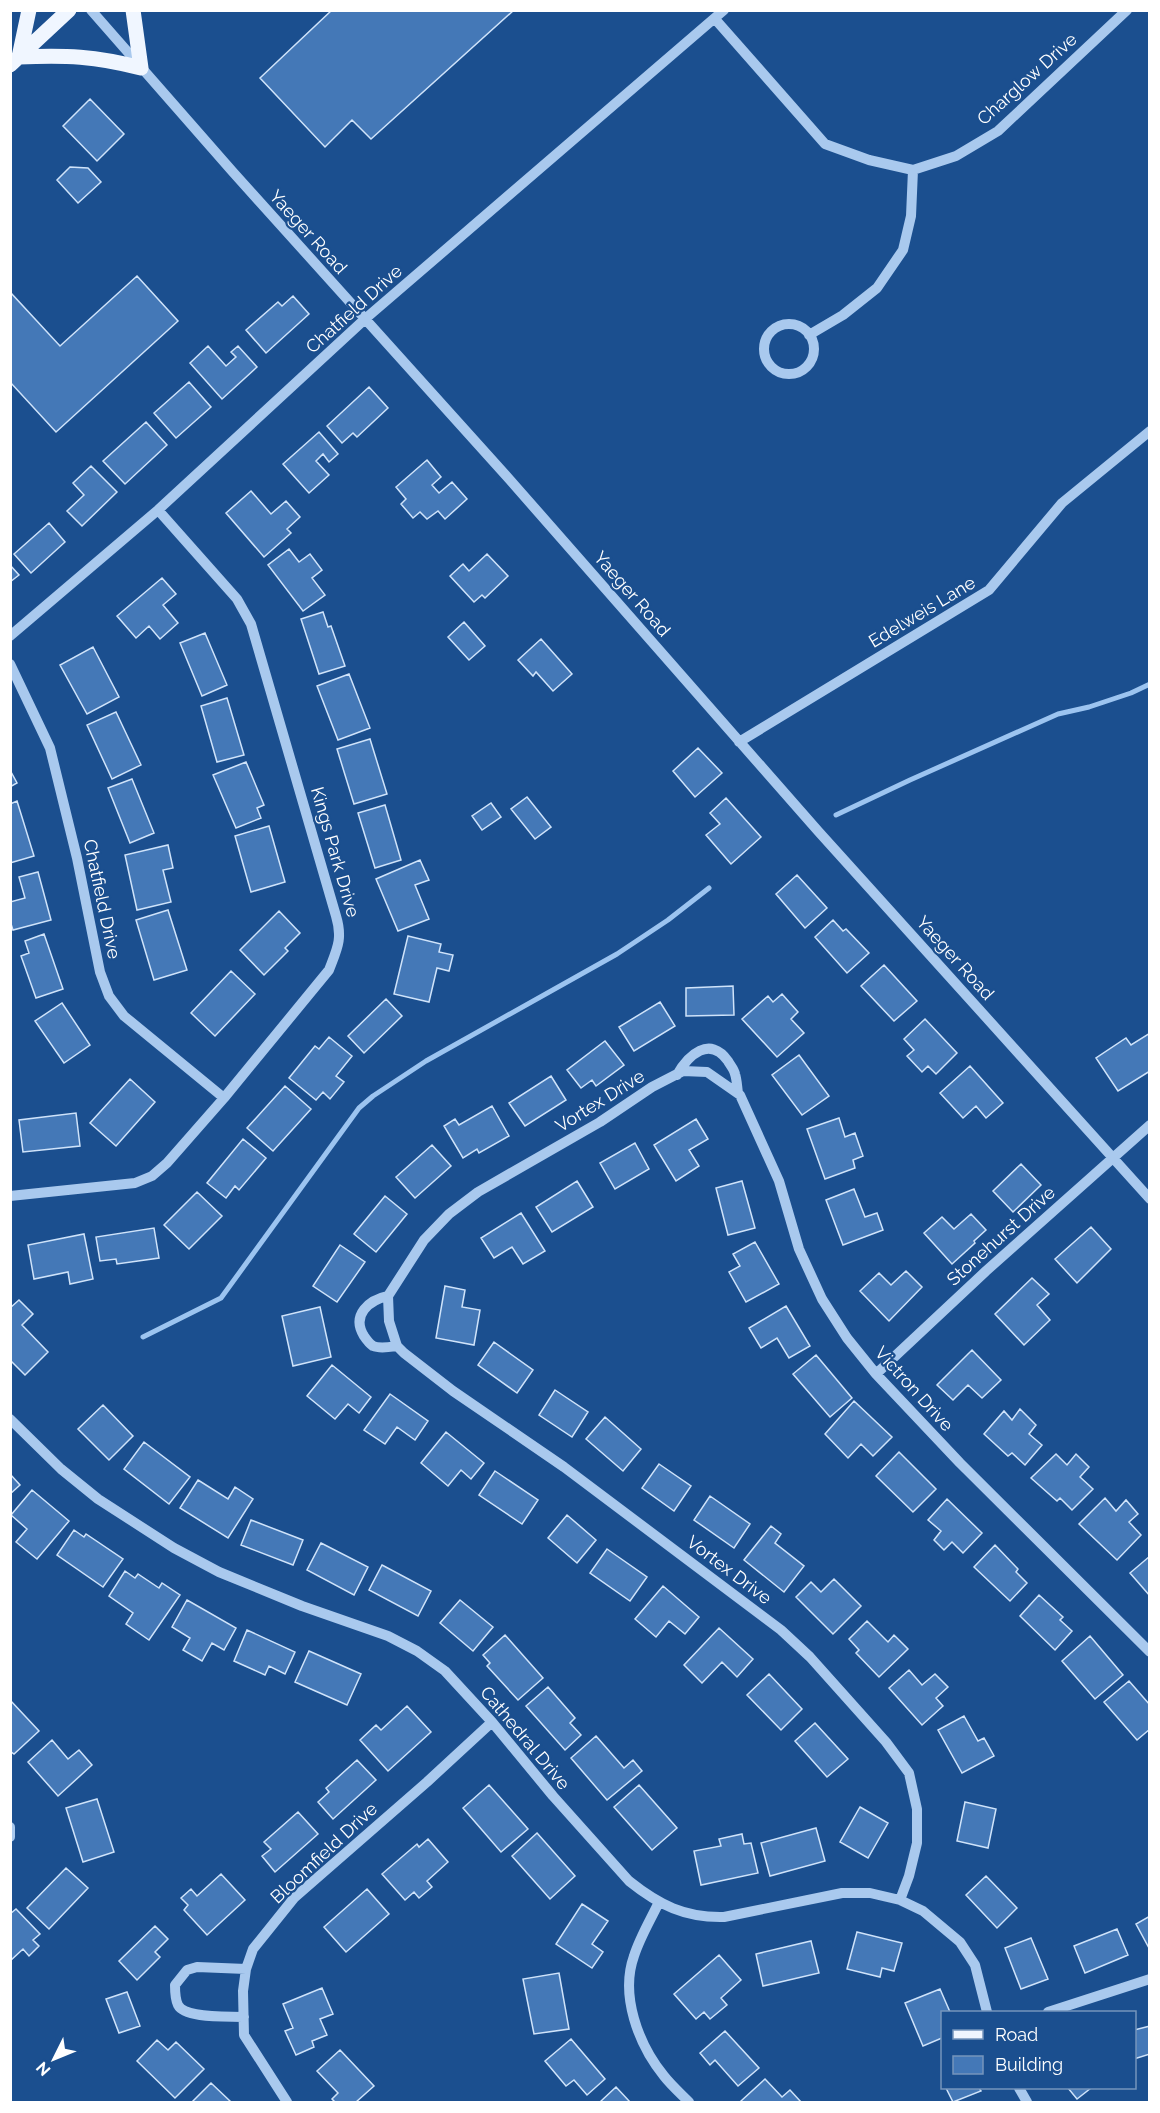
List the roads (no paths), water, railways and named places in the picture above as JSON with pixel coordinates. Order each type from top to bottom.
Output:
[{"type":"main road","points":[[15,61],[29,10]]},
{"type":"main road","points":[[15,61],[69,10]]},
{"type":"main road","points":[[15,61],[70,55],[107,59],[141,68],[133,10]]},
{"type":"street","name":"Yaeger Road","points":[[91,10],[510,480],[739,742],[1149,1199]]},
{"type":"street","name":"Chatfield Drive","points":[[10,636],[158,510],[365,319],[724,10]]},
{"type":"street","name":"Charglow Drive","points":[[914,170],[956,156],[998,131],[1127,10]]},
{"type":"street","points":[[715,19],[825,144],[869,160],[914,170],[910,216],[903,250],[877,288],[843,315],[809,335]]},
{"type":"street","points":[[796,325],[809,335],[814,351],[807,367],[792,374],[784,374],[769,365],[763,350],[768,335],[773,329],[796,325]]},
{"type":"street","name":"Edelweis Lane","points":[[739,742],[989,590],[1062,503],[1149,431]]},
{"type":"street","name":"Kings Park Drive","points":[[10,1196],[135,1183],[152,1176],[167,1163],[224,1098],[329,970],[339,945],[341,932],[251,624],[237,599],[158,510]]},
{"type":"street","name":"Chatfield Drive","points":[[10,664],[50,748],[77,858],[100,972],[109,996],[124,1016],[224,1098]]},
{"type":"street","name":"Victron Drive","points":[[677,1075],[685,1060],[695,1052],[707,1048],[723,1054],[735,1072],[738,1093]]},
{"type":"street","name":"Vortex Drive","points":[[708,1072],[683,1071],[652,1087],[600,1122],[478,1192],[448,1214],[424,1240],[388,1296],[368,1303],[359,1320],[360,1330],[373,1346],[385,1348],[397,1346],[453,1391],[564,1467],[781,1630],[810,1657],[886,1742],[909,1773],[917,1809],[917,1843],[900,1900]]},
{"type":"street","name":"Victron Drive","points":[[708,1072],[740,1095],[779,1180],[799,1249],[822,1299],[847,1338],[876,1374],[960,1463],[1149,1652]]},
{"type":"street","name":"Stonehurst Drive","points":[[876,1374],[1149,1125]]},
{"type":"street","points":[[388,1296],[388,1322],[397,1346]]},
{"type":"street","name":"Cathedral Drive","points":[[10,1419],[61,1469],[98,1499],[174,1548],[219,1572],[302,1606],[388,1635],[417,1651],[445,1671],[629,1881],[659,1902],[687,1915],[705,1918],[724,1917],[842,1893],[870,1893],[900,1900],[923,1911],[960,1942],[975,1965],[986,2011]]},
{"type":"street","name":"Bloomfield Drive","points":[[287,2103],[244,2036],[243,1991],[246,1969],[253,1949],[294,1898],[492,1722]]},
{"type":"street","points":[[10,1827],[10,1837]]},
{"type":"street","points":[[659,1902],[633,1956],[628,1983],[632,2011],[646,2050],[663,2074],[689,2103]]},
{"type":"street","points":[[244,2017],[197,2015],[183,2010],[178,2006],[175,1985],[187,1970],[197,1966],[246,1969]]},
{"type":"street","points":[[1054,2011],[1149,1979]]},
{"type":"street","points":[[1020,2089],[1027,2103]]},
{"type":"waterway","points":[[836,815],[1058,714],[1089,707],[1150,684]]},
{"type":"waterway","points":[[143,1337],[221,1298],[359,1108],[373,1096],[426,1061],[617,954],[668,920],[709,888]]}]
